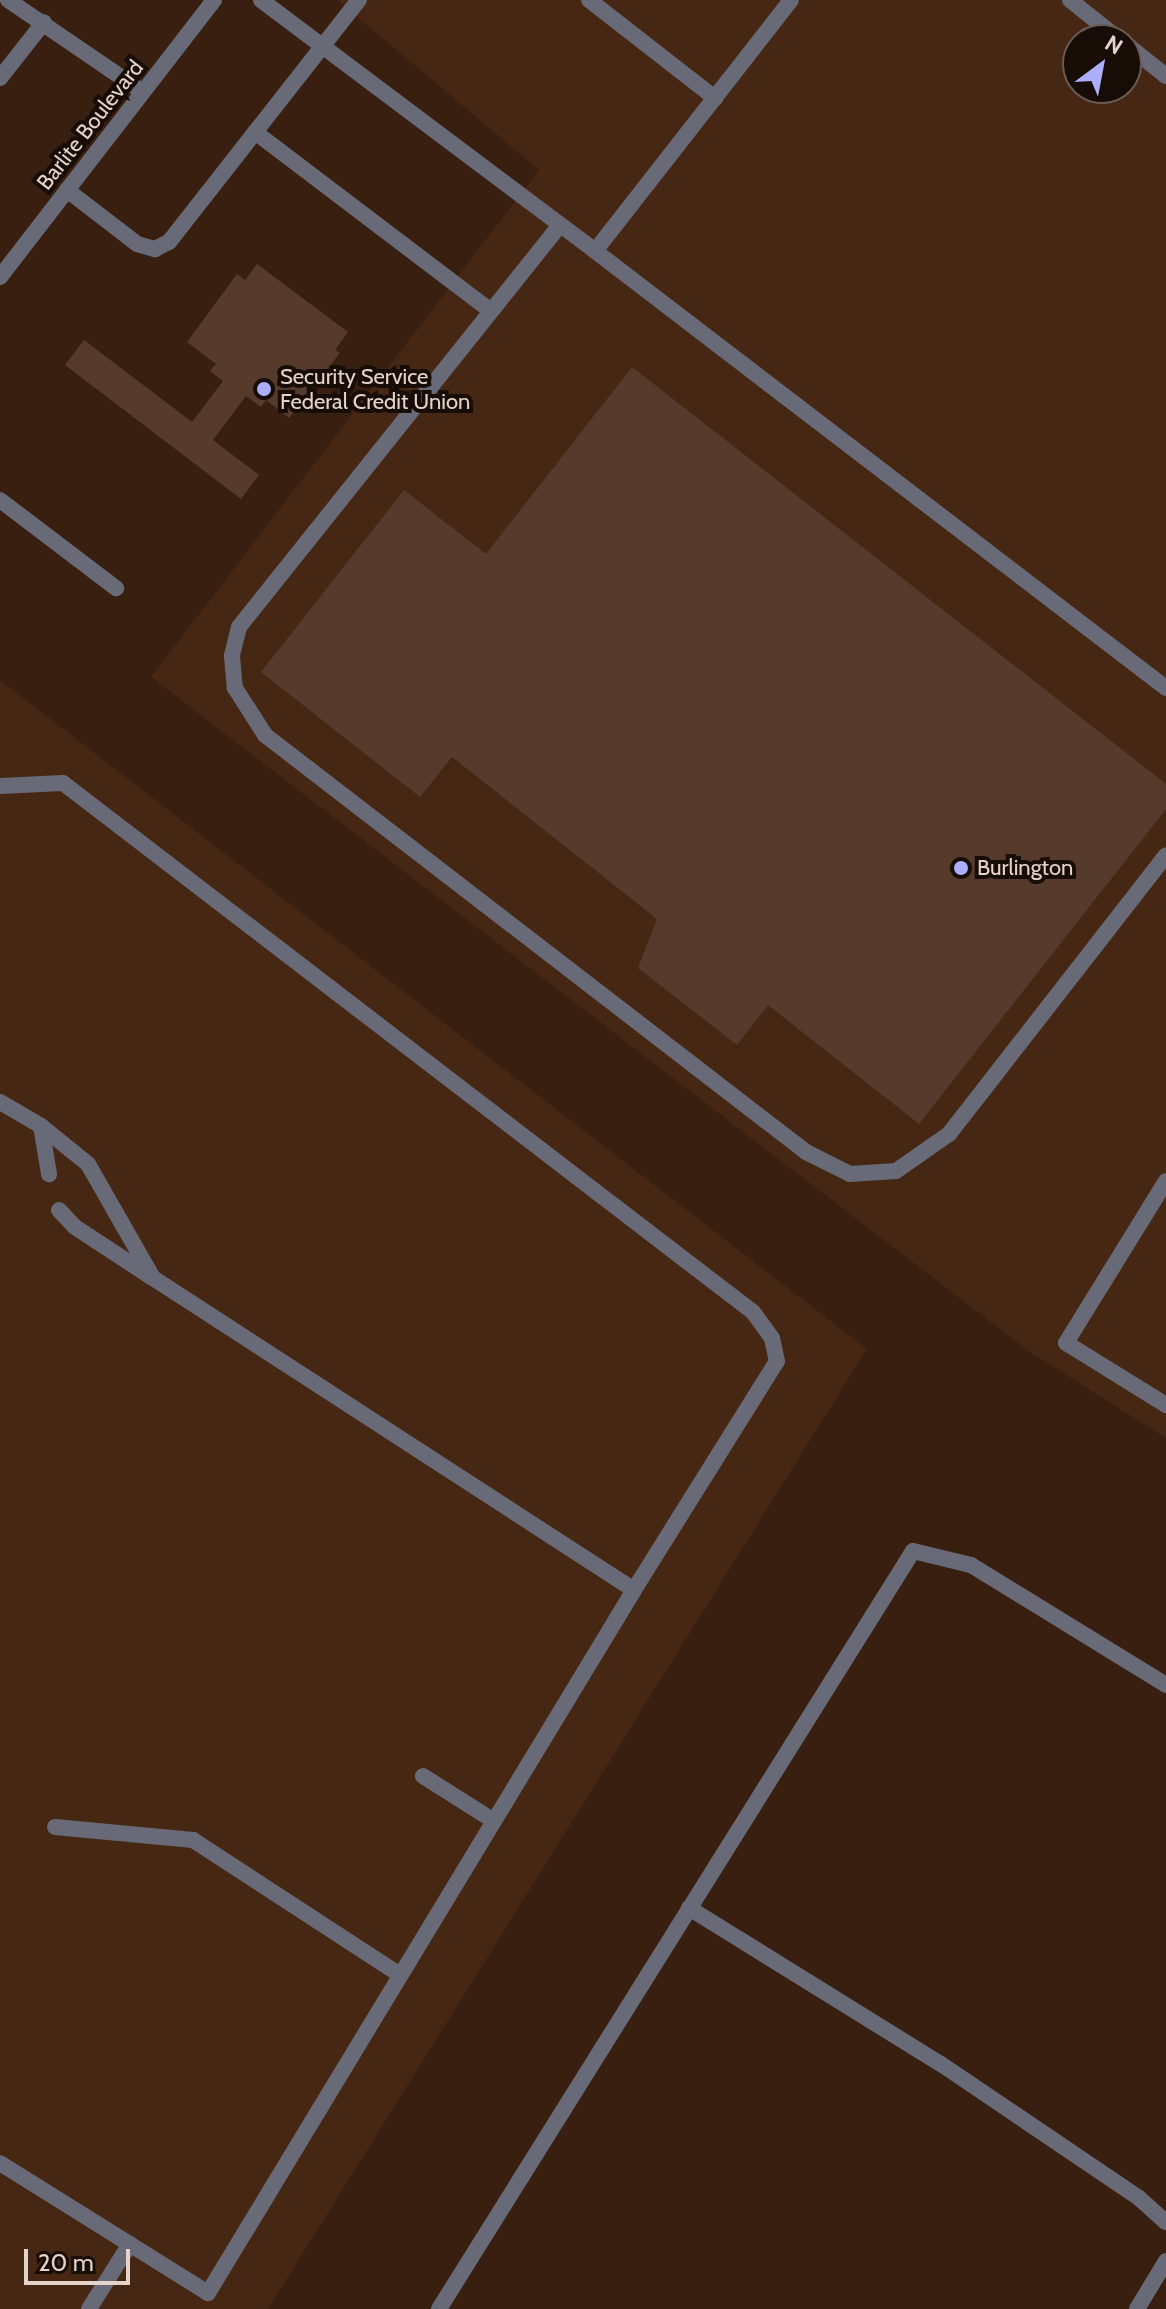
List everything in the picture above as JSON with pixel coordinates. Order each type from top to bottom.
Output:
[{"type":"street","points":[[8,0],[143,92]]},
{"type":"street","name":"Barlite Boulevard","points":[[0,277],[214,0]]},
{"type":"street","points":[[261,0],[1166,688]]},
{"type":"street","points":[[67,190],[137,244],[155,249],[169,242],[359,0]]},
{"type":"street","points":[[589,0],[715,98]]},
{"type":"street","points":[[595,251],[791,0]]},
{"type":"street","points":[[1070,0],[1100,24]]},
{"type":"street","points":[[0,78],[44,22]]},
{"type":"street","points":[[1142,57],[1166,76]]},
{"type":"street","points":[[255,132],[491,311]]},
{"type":"street","points":[[560,225],[239,627],[232,656],[235,688],[265,735],[806,1152],[850,1174],[896,1171],[949,1134],[1166,855]]},
{"type":"street","points":[[0,500],[116,588]]},
{"type":"street","points":[[0,777],[21,785]]},
{"type":"street","points":[[0,786],[63,783],[753,1312],[772,1338],[777,1361],[634,1590],[208,2293],[0,2163]]},
{"type":"street","points":[[0,1102],[41,1126],[88,1164],[153,1278]]},
{"type":"street","points":[[41,1126],[49,1174]]},
{"type":"street","points":[[1166,1181],[1066,1343],[1166,1405]]},
{"type":"street","points":[[59,1210],[75,1227],[634,1590]]},
{"type":"street","points":[[439,2309],[913,1551],[971,1565],[1166,1685]]},
{"type":"street","points":[[423,1776],[494,1821]]},
{"type":"street","points":[[55,1827],[193,1840],[400,1975]]},
{"type":"street","points":[[689,1908],[941,2064],[1139,2198],[1166,2222]]},
{"type":"street","points":[[89,2309],[130,2244]]},
{"type":"street","points":[[1137,2309],[1166,2261]]},
{"type":"shaded area","points":[[337,0],[1166,0],[1166,1438],[1027,1350],[151,677],[539,170]]},
{"type":"shaded area","points":[[0,680],[867,1349],[268,2309],[0,2309]]},
{"type":"building","name":"Security Service Federal Credit Union","points":[[257,264],[348,332],[335,350],[340,353],[289,418],[266,400],[261,407],[246,396],[213,440],[259,475],[241,499],[65,365],[84,340],[192,422],[223,381],[210,371],[216,364],[187,342],[237,274],[245,280]]},
{"type":"building","points":[[632,367],[1166,784],[1166,809],[919,1124],[768,1005],[737,1045],[638,968],[657,919],[452,757],[420,797],[261,672],[404,490],[486,554]]},
{"type":"place","name":"Security Service Federal Credit Union","points":[[264,389]]},
{"type":"place","name":"Burlington","points":[[961,868]]}]
